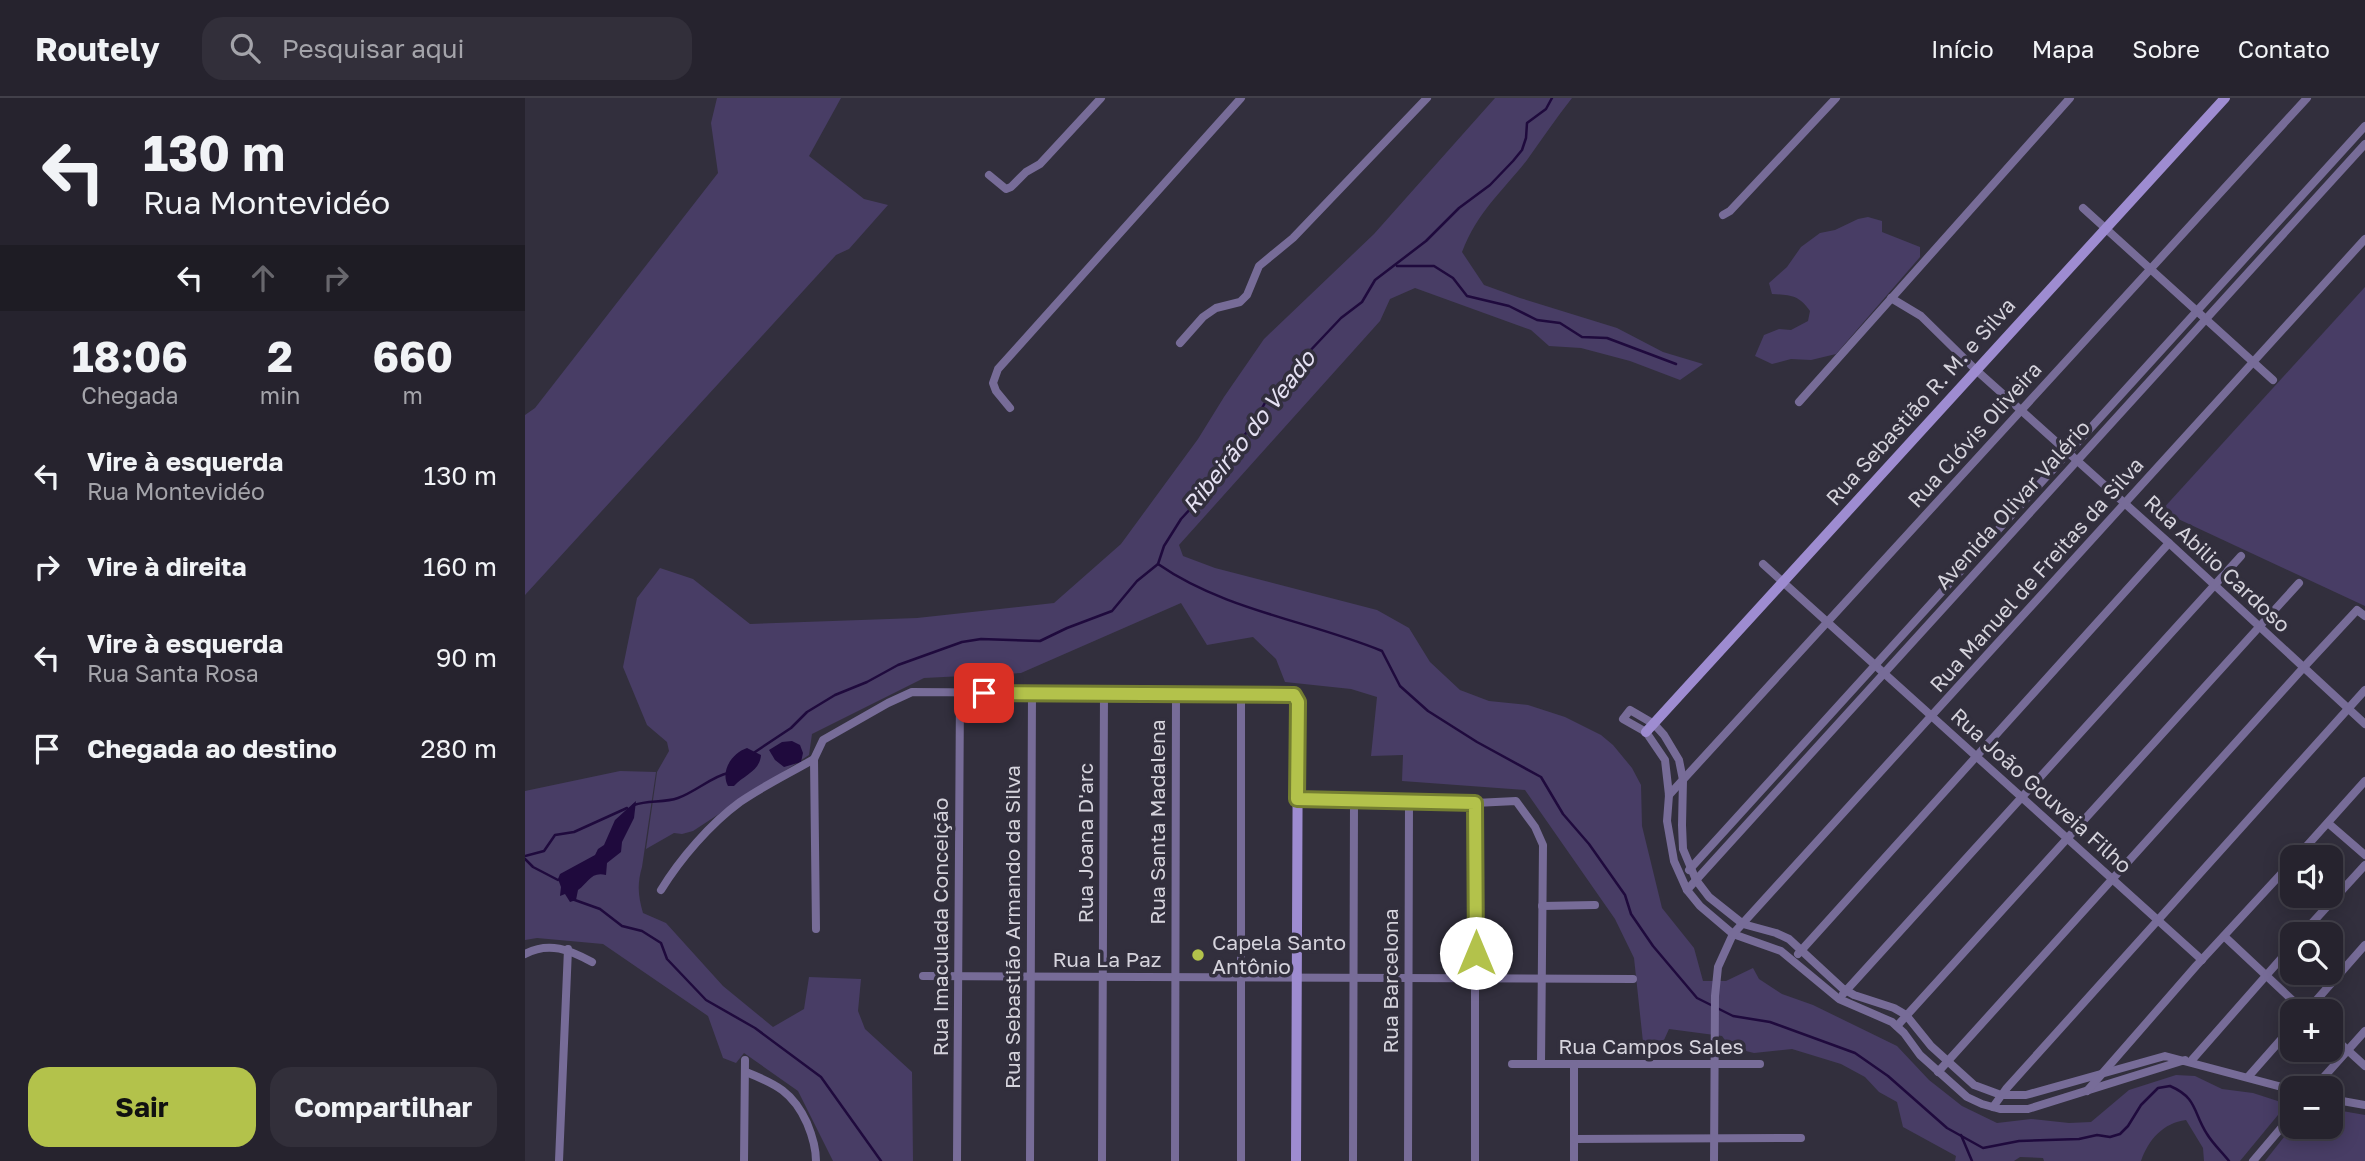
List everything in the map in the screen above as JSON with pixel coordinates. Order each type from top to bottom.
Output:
[{"type":"street","points":[[989,175],[1006,188],[1011,187],[1026,172],[1040,164],[1101,98]]},
{"type":"street","points":[[1010,408],[993,383],[998,369],[1241,98]]},
{"type":"street","points":[[1179,343],[1203,317],[1216,308],[1240,302],[1247,295],[1259,266],[1293,238],[1427,98]]},
{"type":"street","points":[[1723,215],[1730,211],[1836,98]]},
{"type":"street","points":[[1799,402],[2070,98]]},
{"type":"street","name":"Rua Sebastião R. M. e Silva","points":[[1650,728],[2225,98]]},
{"type":"street","name":"Rua Clóvis Oliveira","points":[[1669,795],[2307,98]]},
{"type":"street","points":[[1681,878],[2365,126]]},
{"type":"street","name":"Avenida Olivar Valério","points":[[1687,890],[2365,144]]},
{"type":"street","points":[[2083,208],[2273,380]]},
{"type":"street","name":"Rua Manuel de Freitas da Silva","points":[[1733,934],[2365,239]]},
{"type":"street","name":"Rua Abilio Cardoso","points":[[1891,298],[1921,316],[1976,370],[2365,724]]},
{"type":"street","points":[[1793,960],[2169,543]]},
{"type":"street","points":[[1839,999],[2241,556]]},
{"type":"street","name":"Rua João Gouveia Filho","points":[[1763,564],[2202,960]]},
{"type":"street","points":[[1897,1026],[2299,583]]},
{"type":"street","points":[[1938,1072],[2304,667],[2361,613]]},
{"type":"street","points":[[1993,1107],[2000,1095],[2365,690]]},
{"type":"street","points":[[816,929],[814,759],[823,740],[888,703],[912,692],[1294,695],[1298,702],[1296,1161]]},
{"type":"street","name":"Rua Imaculada Conceição","points":[[957,1161],[960,693]]},
{"type":"street","name":"Rua Sebastião Armando da Silva","points":[[1030,1161],[1032,693]]},
{"type":"street","name":"Rua Joana D'arc","points":[[1103,1161],[1104,693]]},
{"type":"street","name":"Rua Santa Madalena","points":[[1175,1161],[1176,693]]},
{"type":"street","points":[[1241,693],[1241,1161]]},
{"type":"street","points":[[1623,719],[1630,709],[1668,741],[1679,760],[1683,779],[1683,849],[1690,869],[1709,897],[1743,924],[1782,936],[1836,984],[1887,1005],[1906,1016],[1931,1046],[1974,1085],[2000,1095],[2025,1095],[2165,1056],[2280,1086]]},
{"type":"street","points":[[1650,728],[1665,760],[1669,795],[1667,821],[1674,861],[1687,890],[1700,906],[1733,934],[1776,948],[1839,999],[1883,1017],[1897,1026],[1920,1055],[1967,1097],[1993,1107],[2028,1109],[2188,1060],[2280,959]]},
{"type":"street","points":[[661,890],[672,872],[701,838],[738,803],[814,759]]},
{"type":"street","points":[[2307,845],[2365,781]]},
{"type":"street","points":[[1297,799],[1475,803],[1516,801],[1535,827],[1543,845],[1541,1064]]},
{"type":"street","points":[[1353,1161],[1354,801]]},
{"type":"street","name":"Rua Barcelona","points":[[1408,1161],[1409,802]]},
{"type":"street","points":[[1475,803],[1475,1161]]},
{"type":"street","points":[[2328,822],[2365,855]]},
{"type":"street","points":[[2313,922],[2365,865]]},
{"type":"street","points":[[2087,1092],[2280,874]]},
{"type":"street","points":[[1542,906],[1595,905]]},
{"type":"street","points":[[1714,1161],[1715,996],[1718,967],[1733,934]]},
{"type":"street","points":[[2224,936],[2292,999]]},
{"type":"street","points":[[2317,999],[2365,944]]},
{"type":"street","points":[[525,954],[535,948],[568,949],[592,962]]},
{"type":"street","points":[[559,1161],[568,949]]},
{"type":"street","name":"Rua La Paz","points":[[923,976],[1633,979]]},
{"type":"street","points":[[2325,1076],[2365,1031]]},
{"type":"street","points":[[2248,1077],[2280,1041]]},
{"type":"street","points":[[2343,1046],[2365,1066]]},
{"type":"street","points":[[744,1161],[745,1060]]},
{"type":"street","name":"Rua Campos Sales","points":[[1512,1064],[1760,1064]]},
{"type":"street","points":[[1574,1065],[1574,1161]]},
{"type":"street","points":[[745,1072],[774,1084],[792,1096],[812,1134],[816,1161]]},
{"type":"street","points":[[2343,1101],[2365,1105]]},
{"type":"street","points":[[2253,1161],[2280,1129]]},
{"type":"street","points":[[1574,1139],[1801,1138]]},
{"type":"shaded area","points":[[717,98],[841,98],[809,156],[864,199],[888,205],[849,249],[836,255],[525,595],[525,415],[535,408],[718,173],[711,123]]},
{"type":"shaded area","points":[[1495,98],[1572,98],[1475,225],[1462,252],[1484,285],[1617,328],[1663,352],[1703,364],[1680,380],[1630,361],[1581,348],[1549,346],[1531,330],[1415,288],[1390,299],[1380,321],[1179,545],[1183,556],[1215,568],[1377,610],[1409,628],[1430,662],[1460,690],[1489,701],[1528,705],[1565,717],[1601,735],[1632,768],[1641,785],[1642,826],[1662,908],[1694,948],[1703,981],[1726,981],[1753,968],[1759,979],[1782,994],[1813,1005],[1897,1046],[1929,1080],[1962,1106],[1997,1123],[2031,1119],[2091,1122],[2129,1090],[2176,1075],[2195,1076],[2222,1089],[2253,1093],[2280,1102],[2280,1112],[2240,1161],[2204,1161],[2203,1148],[2186,1120],[2170,1125],[2157,1134],[2141,1161],[2044,1161],[2043,1158],[2020,1157],[2014,1161],[1955,1161],[1956,1156],[1903,1127],[1897,1102],[1879,1092],[1865,1077],[1841,1064],[1792,1049],[1754,1053],[1730,1047],[1722,1036],[1669,1029],[1664,1040],[1643,1042],[1634,958],[1615,919],[1525,790],[1402,781],[1403,755],[1371,756],[1377,697],[1351,689],[1285,682],[1276,659],[1253,637],[1207,645],[1181,603],[1021,673],[924,678],[812,734],[809,755],[693,831],[674,833],[646,849],[657,772],[669,751],[667,742],[647,725],[623,667],[637,598],[660,568],[693,579],[750,624],[917,618],[1054,603],[1121,544],[1198,439],[1264,339],[1374,234]]},
{"type":"shaded area","points":[[1868,217],[1882,221],[1882,232],[1920,247],[1920,257],[1836,354],[1772,364],[1755,356],[1764,335],[1779,329],[1791,330],[1808,321],[1810,311],[1794,297],[1772,294],[1769,283],[1787,267],[1801,247],[1820,233]]},
{"type":"shaded area","points":[[2365,287],[2365,606],[2161,511]]},
{"type":"shaded area","points":[[792,741],[800,745],[803,753],[801,762],[784,767],[775,760],[769,750],[782,742]]},
{"type":"shaded area","points":[[747,748],[761,755],[758,765],[734,786],[728,786],[725,774],[729,763]]},
{"type":"shaded area","points":[[620,771],[656,772],[639,885],[643,913],[666,923],[723,986],[773,1027],[804,1009],[809,977],[861,979],[858,1011],[865,1029],[912,1072],[913,1161],[833,1161],[798,1091],[744,1053],[736,1063],[723,1058],[708,1016],[603,944],[537,938],[525,940],[525,791]]},
{"type":"shaded area","points":[[636,801],[634,818],[622,842],[621,852],[607,863],[606,875],[590,878],[578,890],[576,900],[570,902],[565,894],[560,896],[560,874],[595,855],[604,845],[615,820]]},
{"type":"shaded area","points":[[2343,1111],[2365,1115],[2365,1161],[2265,1161],[2282,1139],[2343,1139]]},
{"type":"waterway","name":"Ribeirão do Veado","points":[[755,752],[791,728],[807,712],[835,695],[898,665],[962,642],[981,639],[1040,641],[1112,611],[1137,581],[1158,564],[1164,546],[1181,519],[1204,494],[1208,479],[1252,426],[1266,401],[1290,372],[1341,318],[1362,302],[1375,280],[1426,241],[1513,161],[1522,150],[1527,123],[1546,109],[1552,98]]},
{"type":"waterway","points":[[1397,266],[1434,266],[1453,278],[1467,296],[1509,306],[1537,320],[1560,323],[1582,337],[1607,338],[1676,364]]},
{"type":"waterway","points":[[1158,564],[1184,580],[1239,604],[1382,651],[1400,686],[1428,711],[1541,777],[1563,814],[1589,844],[1625,895],[1631,914],[1653,946],[1697,998],[1733,1016],[1770,1022],[1855,1053],[1888,1076],[1947,1128],[1983,1148],[2019,1141],[2079,1139],[2097,1135],[2110,1137],[2120,1134],[2141,1105],[2158,1088],[2170,1086],[2190,1101],[2207,1134],[2229,1161]]},
{"type":"waterway","name":"Ribeirão do Veado","points":[[634,805],[678,798],[728,773]]},
{"type":"waterway","name":"Ribeirão do Veado","points":[[525,856],[544,851],[555,835],[574,832],[627,808]]},
{"type":"waterway","points":[[525,859],[533,867],[558,880]]},
{"type":"waterway","points":[[572,899],[600,909],[622,926],[642,931],[661,943],[667,959],[706,1000],[755,1028],[821,1077],[881,1161]]},
{"type":"waterway","points":[[1961,1135],[1972,1161]]},
{"type":"place","name":"Capela Santo Antônio","points":[[1198,955]]},
{"type":"route","points":[[984,693],[1294,695],[1298,702],[1297,799],[1475,803],[1476,953]]}]
